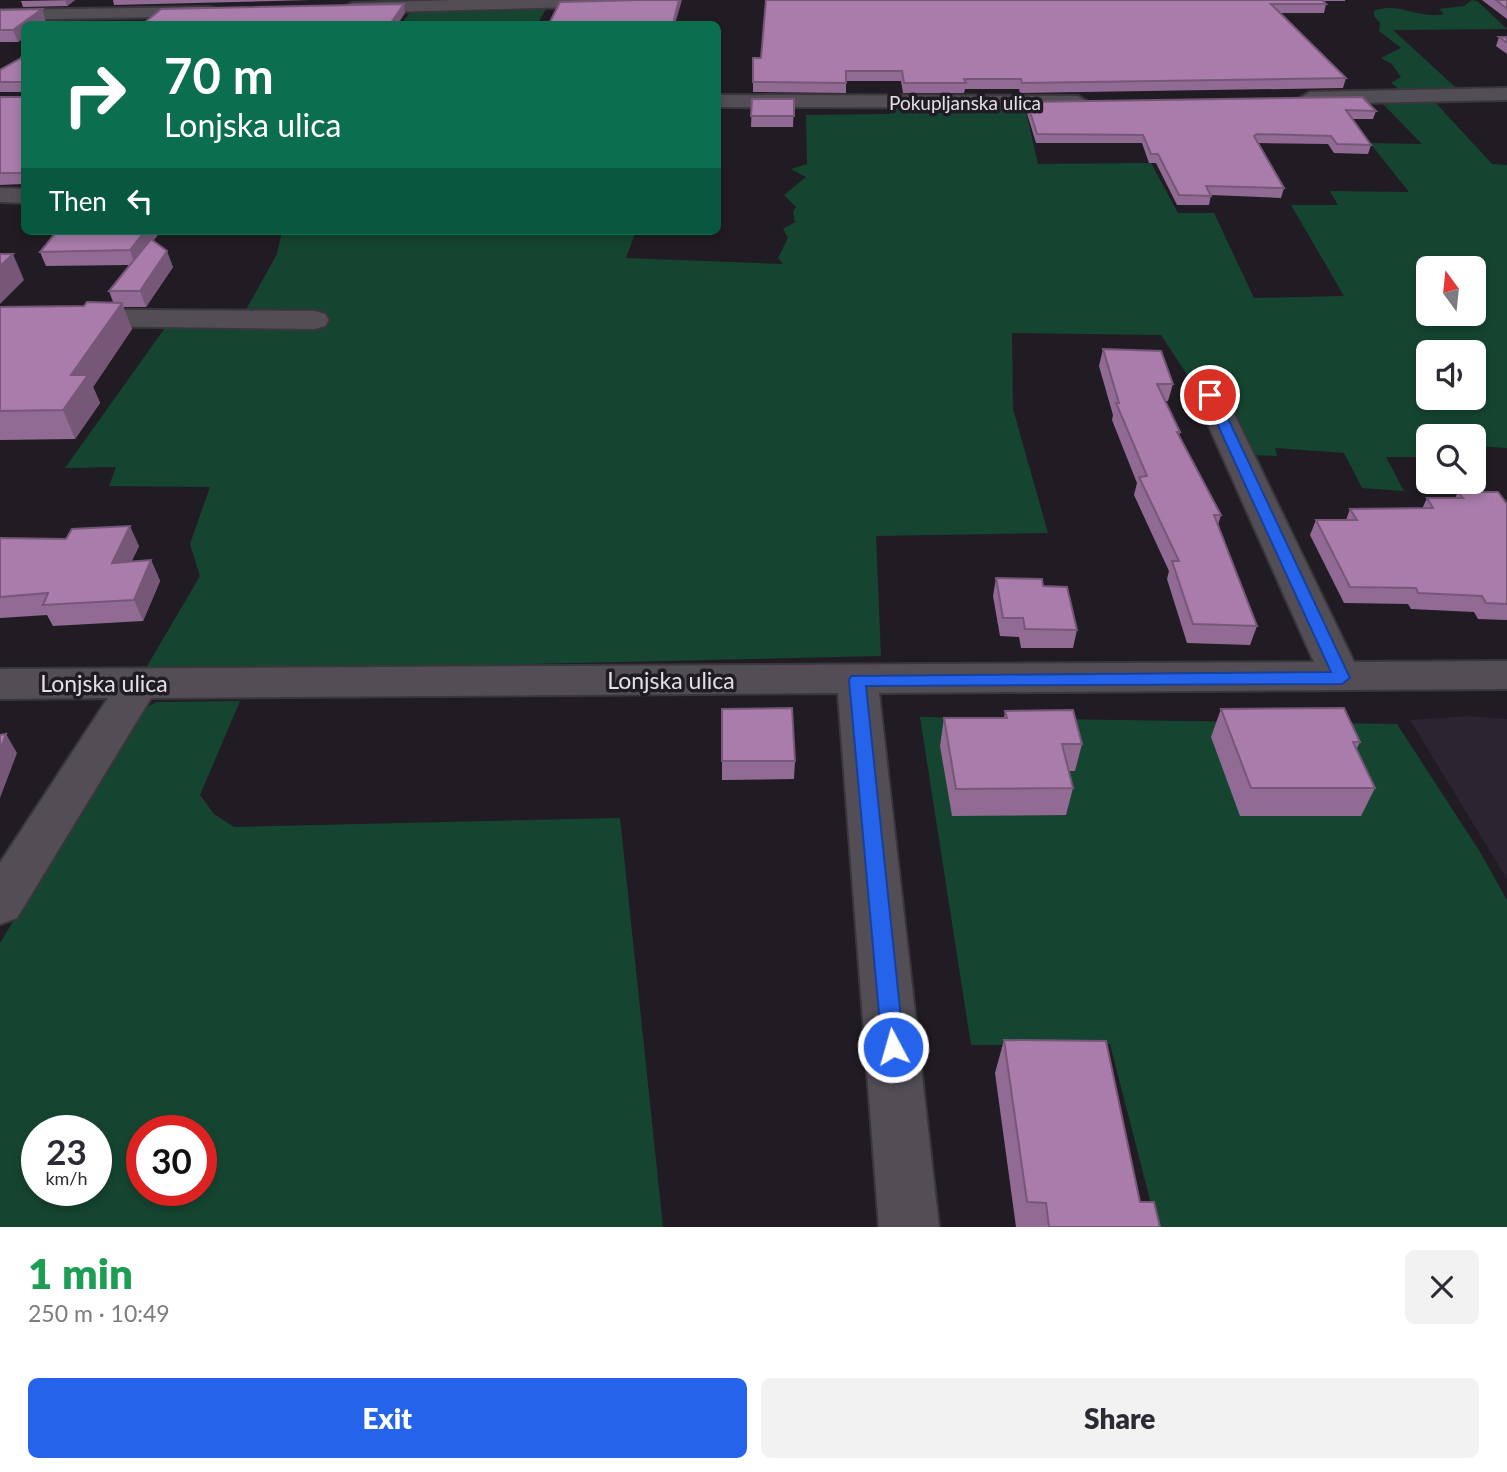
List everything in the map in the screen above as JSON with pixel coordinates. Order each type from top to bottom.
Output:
[{"type":"street","points":[[81,20],[109,0]]},
{"type":"street","points":[[334,9],[650,0]]},
{"type":"street","points":[[0,15],[81,20],[225,12]]},
{"type":"street","points":[[1282,98],[1507,94]]},
{"type":"street","name":"Pokupljanska ulica","points":[[721,101],[1103,101]]},
{"type":"street","points":[[0,195],[21,196]]},
{"type":"street","points":[[0,317],[315,320]]},
{"type":"street","points":[[1210,395],[1342,678]]},
{"type":"street","name":"Lonjska ulica","points":[[0,684],[1507,676]]},
{"type":"street","points":[[857,680],[909,1227]]},
{"type":"street","points":[[0,904],[139,683]]},
{"type":"shaded area","points":[[1468,716],[1507,719],[1507,879],[1410,720]]},
{"type":"green space","points":[[1472,0],[1477,1],[1507,29],[1393,30],[1455,87],[1453,90],[1402,91],[1391,83],[1401,77],[1392,64],[1381,58],[1401,48],[1379,31],[1380,23],[1374,16],[1374,11],[1391,8],[1426,15],[1444,14],[1439,9],[1464,6]]},
{"type":"green space","points":[[548,6],[539,21],[403,21],[412,10]]},
{"type":"green space","points":[[1379,100],[1433,100],[1492,164],[1507,165],[1507,448],[1486,447],[1486,424],[1416,424],[1416,457],[1386,457],[1404,491],[1362,488],[1344,453],[1275,448],[1277,456],[1248,455],[1218,378],[1188,376],[1161,335],[1012,333],[1013,409],[1048,533],[876,536],[881,656],[143,673],[200,576],[190,544],[210,487],[109,486],[116,467],[65,468],[167,325],[239,322],[277,254],[281,235],[635,235],[626,258],[783,264],[778,258],[788,238],[783,229],[795,222],[793,212],[796,207],[784,195],[806,177],[791,169],[807,164],[806,115],[890,114],[886,106],[1025,107],[1038,164],[1151,163],[1178,213],[1214,213],[1254,298],[1344,296],[1291,205],[1338,205],[1330,191],[1409,192],[1370,143],[1422,144]]},
{"type":"green space","points":[[240,701],[200,795],[214,814],[234,827],[620,818],[663,1227],[0,1227],[0,943],[139,712],[156,702]]},
{"type":"green space","points":[[920,717],[1397,724],[1480,852],[1507,900],[1507,1227],[1157,1227],[1110,1044],[971,1045]]},
{"type":"building","points":[[679,0],[674,21],[550,21],[560,2]]},
{"type":"building","points":[[766,0],[1322,0],[1326,4],[1271,4],[1346,78],[1022,83],[1021,79],[964,79],[966,83],[904,83],[902,71],[846,71],[846,83],[753,82],[753,58],[761,58]]},
{"type":"building","points":[[1496,0],[1507,0],[1507,9]]},
{"type":"building","points":[[404,4],[392,21],[147,21],[161,9]]},
{"type":"building","points":[[42,9],[25,21],[21,21],[21,24],[13,30],[0,30],[0,10]]},
{"type":"building","points":[[21,58],[21,82],[0,82],[0,70]]},
{"type":"building","points":[[0,97],[21,97],[21,173],[0,173]]},
{"type":"building","points":[[1362,97],[1376,111],[1346,110],[1371,145],[1337,144],[1331,136],[1257,134],[1254,136],[1284,188],[1206,186],[1211,196],[1179,195],[1158,154],[1151,154],[1143,135],[1037,134],[1027,102]]},
{"type":"building","points":[[752,99],[794,99],[794,116],[751,116]]},
{"type":"building","points":[[54,235],[142,235],[130,250],[40,252]]},
{"type":"building","points":[[151,239],[167,251],[140,291],[109,291]]},
{"type":"building","points":[[0,254],[13,254],[0,266]]},
{"type":"building","points":[[87,302],[122,303],[71,375],[88,375],[63,410],[0,411],[0,307],[84,306]]},
{"type":"building","points":[[1103,349],[1161,351],[1173,384],[1157,384],[1180,432],[1177,432],[1221,515],[1214,515],[1257,626],[1193,624],[1172,561],[1179,561],[1139,477],[1147,476],[1116,403],[1119,403]]},
{"type":"building","points":[[1498,492],[1507,504],[1507,604],[1486,603],[1482,596],[1418,593],[1416,588],[1350,587],[1316,520],[1357,520],[1350,509],[1433,508],[1427,498],[1463,498],[1460,494]]},
{"type":"building","points":[[130,526],[112,563],[151,560],[134,600],[43,605],[48,593],[0,597],[0,538],[66,539],[72,529]]},
{"type":"building","points":[[996,578],[1042,579],[1043,586],[1067,587],[1077,630],[1025,629],[1023,618],[1003,618]]},
{"type":"building","points":[[792,708],[795,761],[722,761],[722,709]]},
{"type":"building","points":[[1344,708],[1360,742],[1353,742],[1375,788],[1251,788],[1221,709]]},
{"type":"building","points":[[1073,710],[1082,744],[1062,744],[1073,788],[956,789],[944,718],[1007,718],[1005,711]]},
{"type":"building","points":[[6,734],[0,750],[0,735]]},
{"type":"building","points":[[1004,1040],[1106,1041],[1140,1202],[1154,1202],[1160,1227],[1049,1227],[1046,1203],[1027,1202]]},
{"type":"route","points":[[893,1047],[857,680],[1342,678],[1210,395]]}]
